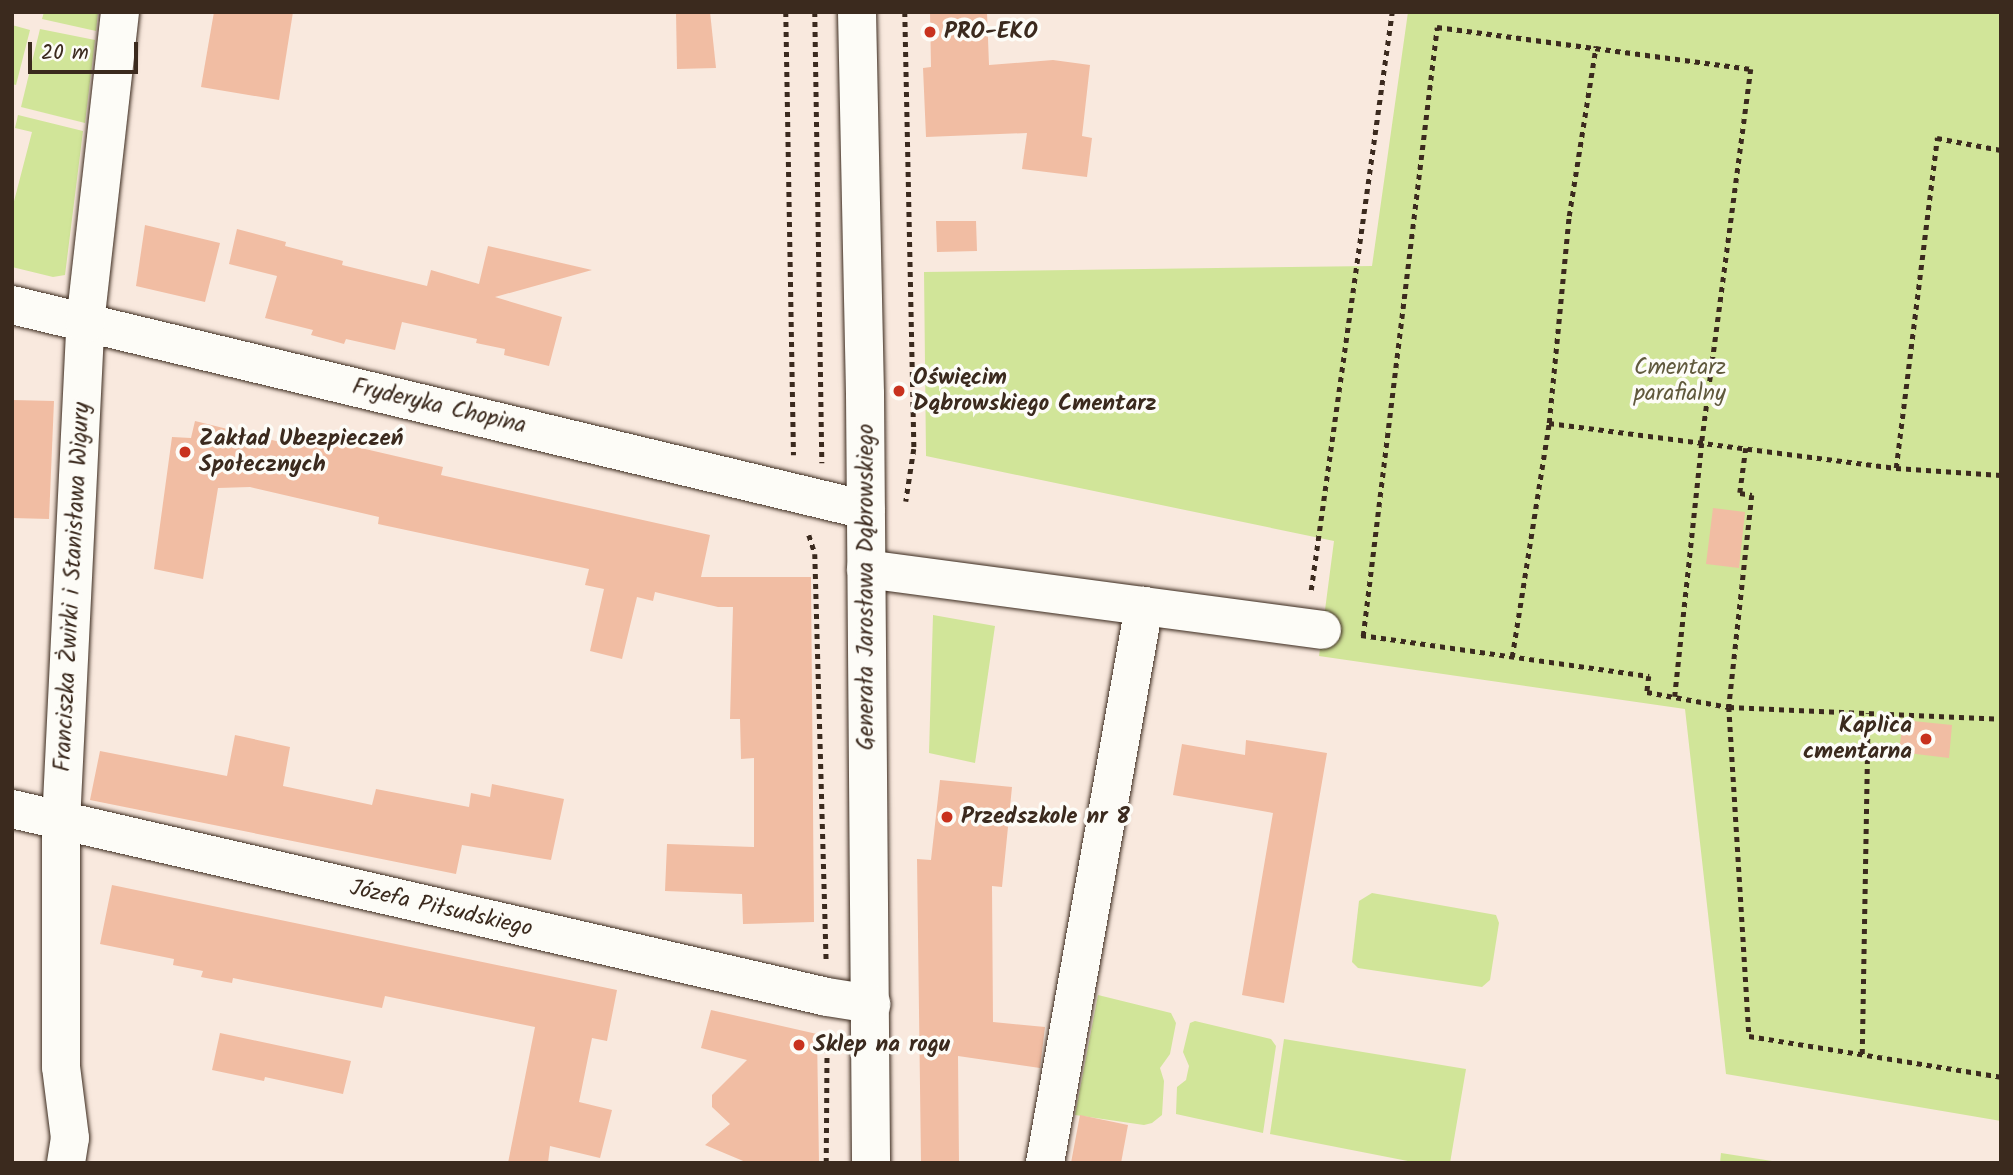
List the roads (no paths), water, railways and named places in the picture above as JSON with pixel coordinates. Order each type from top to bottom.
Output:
[{"type":"street","name":"Franciszka Żwirki i Stanisława Wigury","points":[[66,1163],[70,1138],[61,1067],[61,823],[85,324],[120,12]]},
{"type":"street","name":"Generała Jarosława Dąbrowskiego","points":[[857,12],[866,510],[871,1163]]},
{"type":"street","name":"Fryderyka Chopina","points":[[12,305],[866,510]]},
{"type":"street","points":[[866,569],[1314,629]]},
{"type":"street","points":[[1045,1163],[1144,606]]},
{"type":"street","name":"Józefa Piłsudskiego","points":[[12,809],[61,823],[827,997],[871,1004]]},
{"type":"place","name":"PRO-EKO","points":[[930,32]]},
{"type":"place","name":"Oświęcim Dąbrowskiego Cmentarz","points":[[899,391]]},
{"type":"place","name":"Zakład Ubezpieczeń Społecznych","points":[[185,452]]},
{"type":"place","name":"Kaplica cmentarna","points":[[1926,739]]},
{"type":"place","name":"Przedszkole nr 8","points":[[947,817]]},
{"type":"place","name":"Sklep na rogu","points":[[799,1045]]},
{"type":"park label","name":"Cmentarz parafialny","points":[[1680,381]]}]
